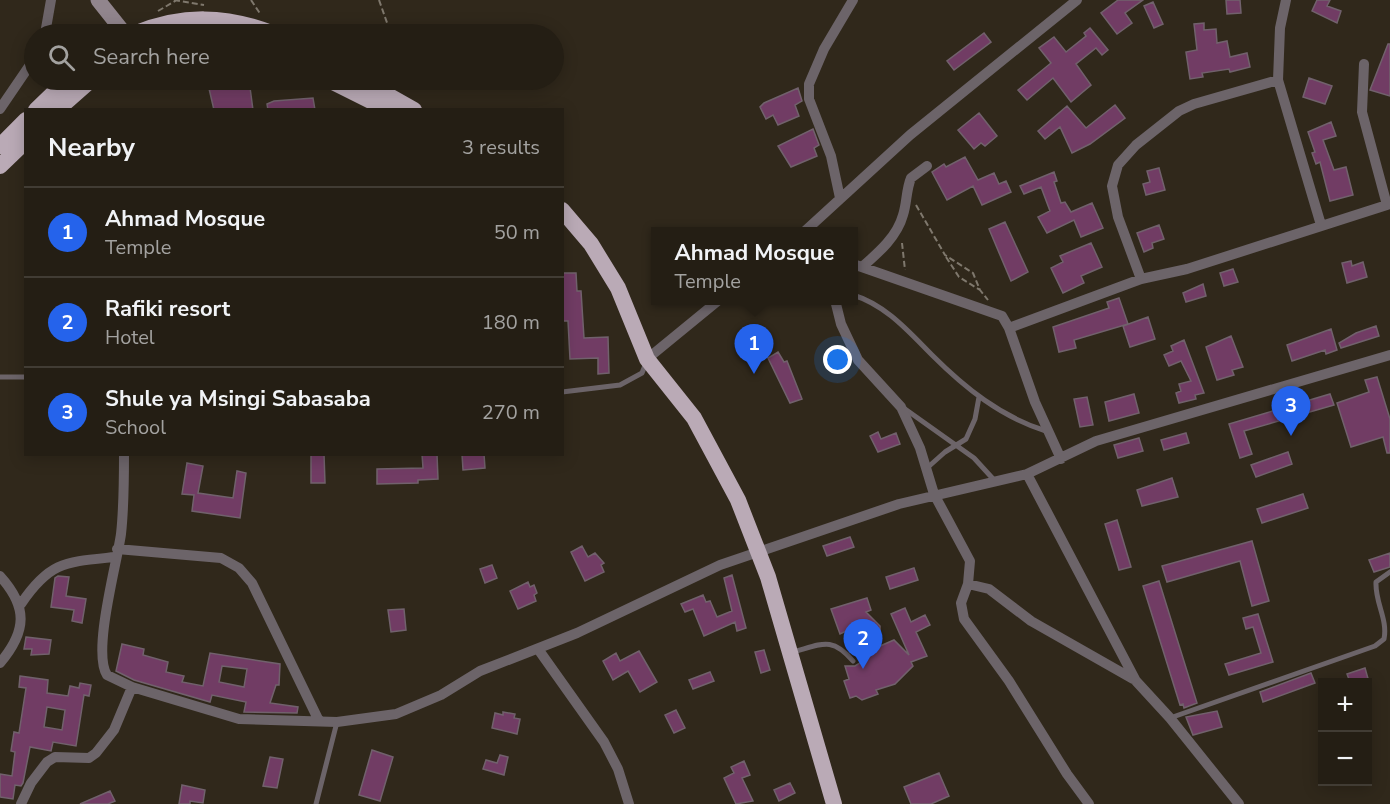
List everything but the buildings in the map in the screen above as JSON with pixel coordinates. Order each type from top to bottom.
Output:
[{"type":"highway","points":[[166,24],[193,18],[238,24]]},
{"type":"highway","points":[[38,108],[57,90]]},
{"type":"highway","points":[[59,108],[80,90]]},
{"type":"highway","points":[[349,90],[385,108]]},
{"type":"highway","points":[[379,90],[411,108]]},
{"type":"highway","points":[[0,146],[24,122]]},
{"type":"highway","points":[[0,166],[24,143]]},
{"type":"highway","points":[[564,212],[591,244],[618,288],[647,358],[694,418],[734,492],[759,552],[834,804]]},
{"type":"main road","points":[[98,0],[113,24]]},
{"type":"street","points":[[47,24],[51,0]]},
{"type":"street","points":[[840,198],[831,156],[811,107],[809,84],[824,49],[853,0]]},
{"type":"street","points":[[808,227],[910,135],[1077,0]]},
{"type":"street","points":[[1286,0],[1280,28],[1278,80],[1321,225]]},
{"type":"street","points":[[1009,328],[1142,279],[1187,269],[1388,205],[1362,112],[1364,64]]},
{"type":"street","points":[[0,109],[24,74]]},
{"type":"street","points":[[1142,279],[1118,217],[1112,186],[1118,165],[1136,145],[1179,111],[1194,104],[1278,80]]},
{"type":"street","points":[[858,264],[888,243],[898,229],[911,178],[927,166]]},
{"type":"street","points":[[858,265],[1002,316],[1009,328],[1061,459]]},
{"type":"street","points":[[647,358],[712,305]]},
{"type":"street","points":[[836,305],[858,360],[901,406],[927,468],[934,494],[970,561],[968,584],[961,603],[964,619],[970,631],[1009,681],[1067,774],[1089,804]]},
{"type":"street","points":[[124,456],[124,504],[109,586],[103,666],[107,675],[132,687],[239,719],[337,722],[396,714],[417,707],[480,671],[538,650],[660,591],[759,552],[934,494],[1027,474],[1096,441],[1390,355]]},
{"type":"street","points":[[1027,474],[1136,681],[1170,718],[1239,804]]},
{"type":"street","points":[[0,663],[17,634],[21,604],[34,585],[59,565],[116,553],[221,558],[238,567],[252,583],[319,721]]},
{"type":"street","points":[[0,576],[21,604]]},
{"type":"street","points":[[968,584],[989,589],[1031,621],[1136,681]]},
{"type":"street","points":[[538,650],[604,742],[618,769],[629,804]]},
{"type":"street","points":[[21,804],[31,783],[47,762],[55,757],[89,758],[96,753],[114,730],[132,687]]},
{"type":"lane","points":[[858,298],[892,316],[979,397],[1017,420],[1048,431]]},
{"type":"lane","points":[[564,392],[620,385],[642,373],[647,358]]},
{"type":"lane","points":[[0,377],[24,377]]},
{"type":"lane","points":[[927,468],[945,452],[958,446],[970,434],[979,397]]},
{"type":"lane","points":[[901,406],[984,467],[995,482]]},
{"type":"lane","points":[[1170,718],[1376,646],[1384,639],[1386,631],[1376,592],[1376,582],[1390,572]]},
{"type":"lane","points":[[789,654],[830,643],[838,645],[853,661]]},
{"type":"lane","points":[[316,804],[337,722]]},
{"type":"path","points":[[251,0],[261,16]]},
{"type":"path","points":[[379,0],[387,24]]},
{"type":"path","points":[[907,192],[959,277],[980,290]]},
{"type":"path","points":[[898,229],[905,282]]},
{"type":"path","points":[[945,255],[973,273],[980,290],[1002,316]]},
{"type":"place","name":"Ahmad Mosque","points":[[754,374]]},
{"type":"place","name":"Shule ya Msingi Sabasaba","points":[[1291,436]]},
{"type":"place","name":"Rafiki resort","points":[[863,669]]}]
